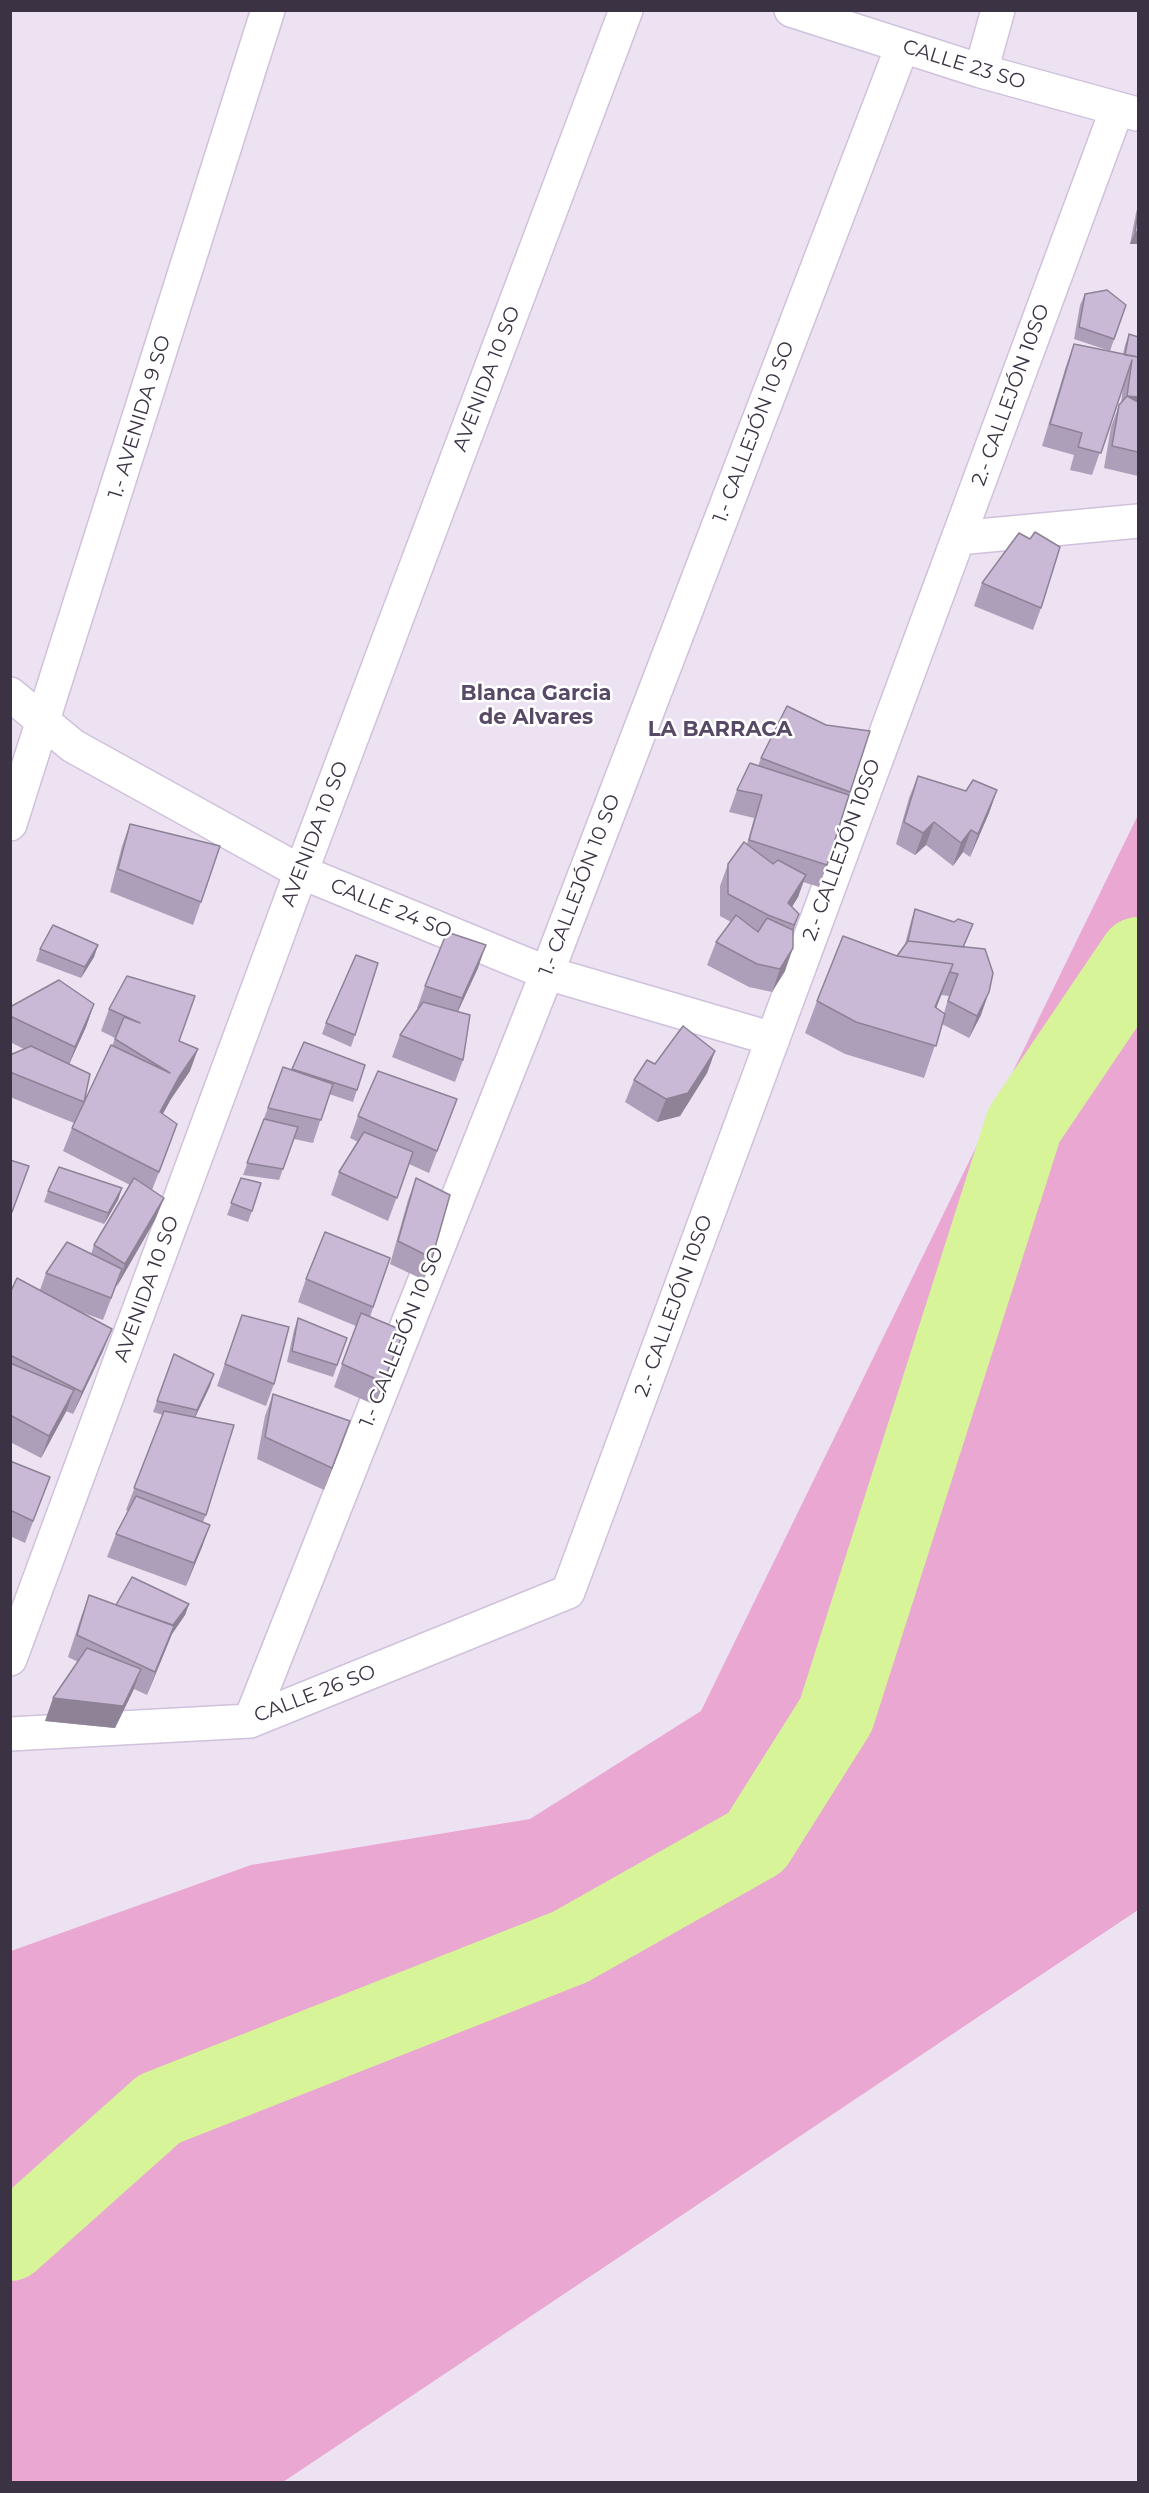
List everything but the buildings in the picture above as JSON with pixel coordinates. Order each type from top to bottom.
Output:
[{"type":"street","name":"1.- AVENIDA 9 SO","points":[[10,824],[268,10]]},
{"type":"street","name":"AVENIDA 10 SO","points":[[10,1659],[301,872],[626,10]]},
{"type":"street","name":"CALLE 23 SO","points":[[791,10],[981,71],[1128,112]]},
{"type":"street","points":[[981,71],[998,10]]},
{"type":"street","name":"1.- CALLEJÓN 10 SO","points":[[250,1720],[547,973],[902,46]]},
{"type":"street","name":"2.- CALLEJÓN 10SO","points":[[568,1592],[958,538],[1128,112]]},
{"type":"street","points":[[958,538],[1138,521]]},
{"type":"street","name":"CALLE 24 SO","points":[[10,694],[73,746],[301,872],[547,973],[773,1039]]},
{"type":"street","name":"CALLE 26 SO","points":[[10,1734],[250,1720],[568,1592]]},
{"type":"shaded area","points":[[1138,815],[1138,1910],[283,2482],[11,2482],[11,1951],[251,1865],[530,1819],[701,1711]]},
{"type":"waterway","points":[[10,2242],[159,2109],[570,1947],[756,1842],[836,1715],[1024,1125],[1138,956]]},
{"type":"district","name":"Blanca Garcia de Alvares","points":[[536,706]]},
{"type":"district","name":"LA BARRACA","points":[[720,730]]}]
